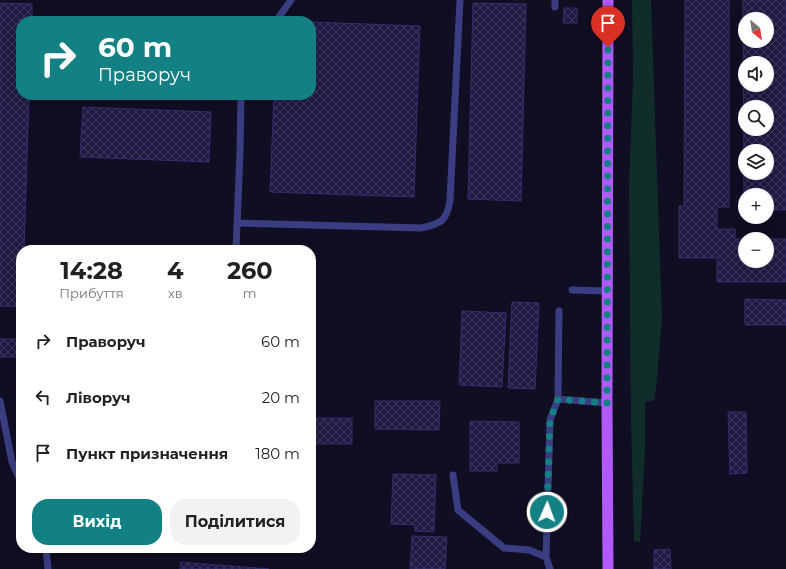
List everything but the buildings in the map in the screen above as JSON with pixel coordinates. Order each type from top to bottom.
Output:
[{"type":"main road","points":[[608,0],[608,569]]},
{"type":"lane","points":[[280,16],[291,0]]},
{"type":"lane","points":[[237,223],[421,228],[432,226],[440,222],[448,213],[450,200],[460,0]]},
{"type":"lane","points":[[236,245],[240,152],[240,100]]},
{"type":"lane","points":[[572,290],[607,291]]},
{"type":"lane","points":[[550,569],[546,557],[550,420],[558,399],[559,311]]},
{"type":"lane","points":[[558,399],[607,403]]},
{"type":"lane","points":[[0,401],[12,462],[16,471]]},
{"type":"lane","points":[[454,475],[458,510],[504,548],[529,550],[546,557]]},
{"type":"lane","points":[[46,553],[48,569]]},
{"type":"green space","points":[[632,0],[651,0],[662,319],[655,400],[645,402],[645,450],[640,542],[634,541],[631,417],[629,189],[633,78]]},
{"type":"route","points":[[547,512],[550,420],[558,399],[607,403],[608,47]]}]
